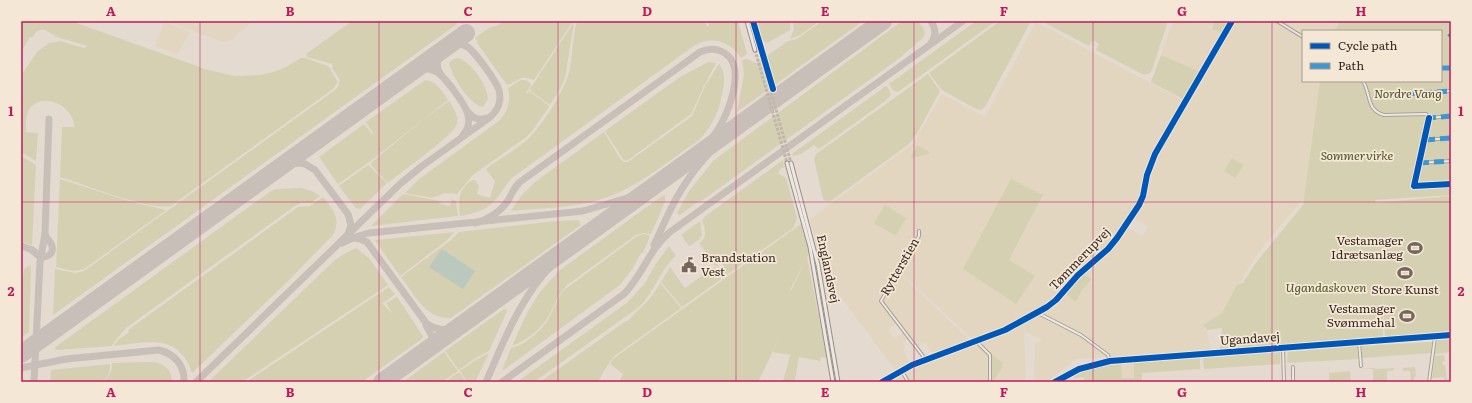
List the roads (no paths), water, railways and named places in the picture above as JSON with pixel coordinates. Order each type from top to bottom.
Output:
[{"type":"street","points":[[746,21],[755,50]]},
{"type":"street","points":[[752,21],[759,49]]},
{"type":"street","name":"Tømmerupvej","points":[[882,382],[901,370],[1005,330],[1038,312],[1056,300],[1078,275],[1103,253],[1117,238],[1139,205],[1143,196],[1147,175],[1154,154],[1232,21]]},
{"type":"street","points":[[1278,21],[1302,36]]},
{"type":"street","points":[[1363,82],[1372,106],[1378,114],[1384,116],[1426,114],[1429,118],[1451,116]]},
{"type":"street","points":[[1408,94],[1451,91]]},
{"type":"street","points":[[1429,118],[1414,186],[1451,184]]},
{"type":"street","points":[[1425,140],[1451,138]]},
{"type":"street","points":[[1420,163],[1451,161]]},
{"type":"street","name":"Englandsvej","points":[[787,163],[810,247],[833,382]]},
{"type":"street","name":"Englandsvej","points":[[791,163],[818,265],[838,382]]},
{"type":"street","name":"Rytterstien","points":[[918,231],[919,236],[881,301],[926,360]]},
{"type":"street","points":[[1038,312],[1081,335],[1108,355],[1110,360]]},
{"type":"street","name":"Ugandavej","points":[[1055,382],[1079,369],[1110,360],[1451,336]]},
{"type":"street","points":[[1428,382],[1435,337]]},
{"type":"street","points":[[976,341],[990,355],[990,382]]},
{"type":"street","points":[[1360,342],[1361,366]]},
{"type":"street","points":[[1283,348],[1284,382]]},
{"type":"street","points":[[1293,367],[1293,382]]},
{"type":"street","points":[[901,370],[908,382]]},
{"type":"tunnel","points":[[759,49],[791,163]]},
{"type":"tunnel","points":[[755,50],[787,163]]},
{"type":"place","name":"Vestamager Idrætsanlæg","points":[[1415,248]]},
{"type":"place","name":"Brandstation Vest","points":[[689,265]]},
{"type":"place","name":"Store Kunst","points":[[1405,273]]},
{"type":"place","name":"Vestamager Svømmehal","points":[[1407,316]]},
{"type":"park label","name":"Nordre Vang","points":[[1408,94]]},
{"type":"park label","name":"Sommervirke","points":[[1357,156]]},
{"type":"park label","name":"Ugandaskoven","points":[[1326,288]]}]
